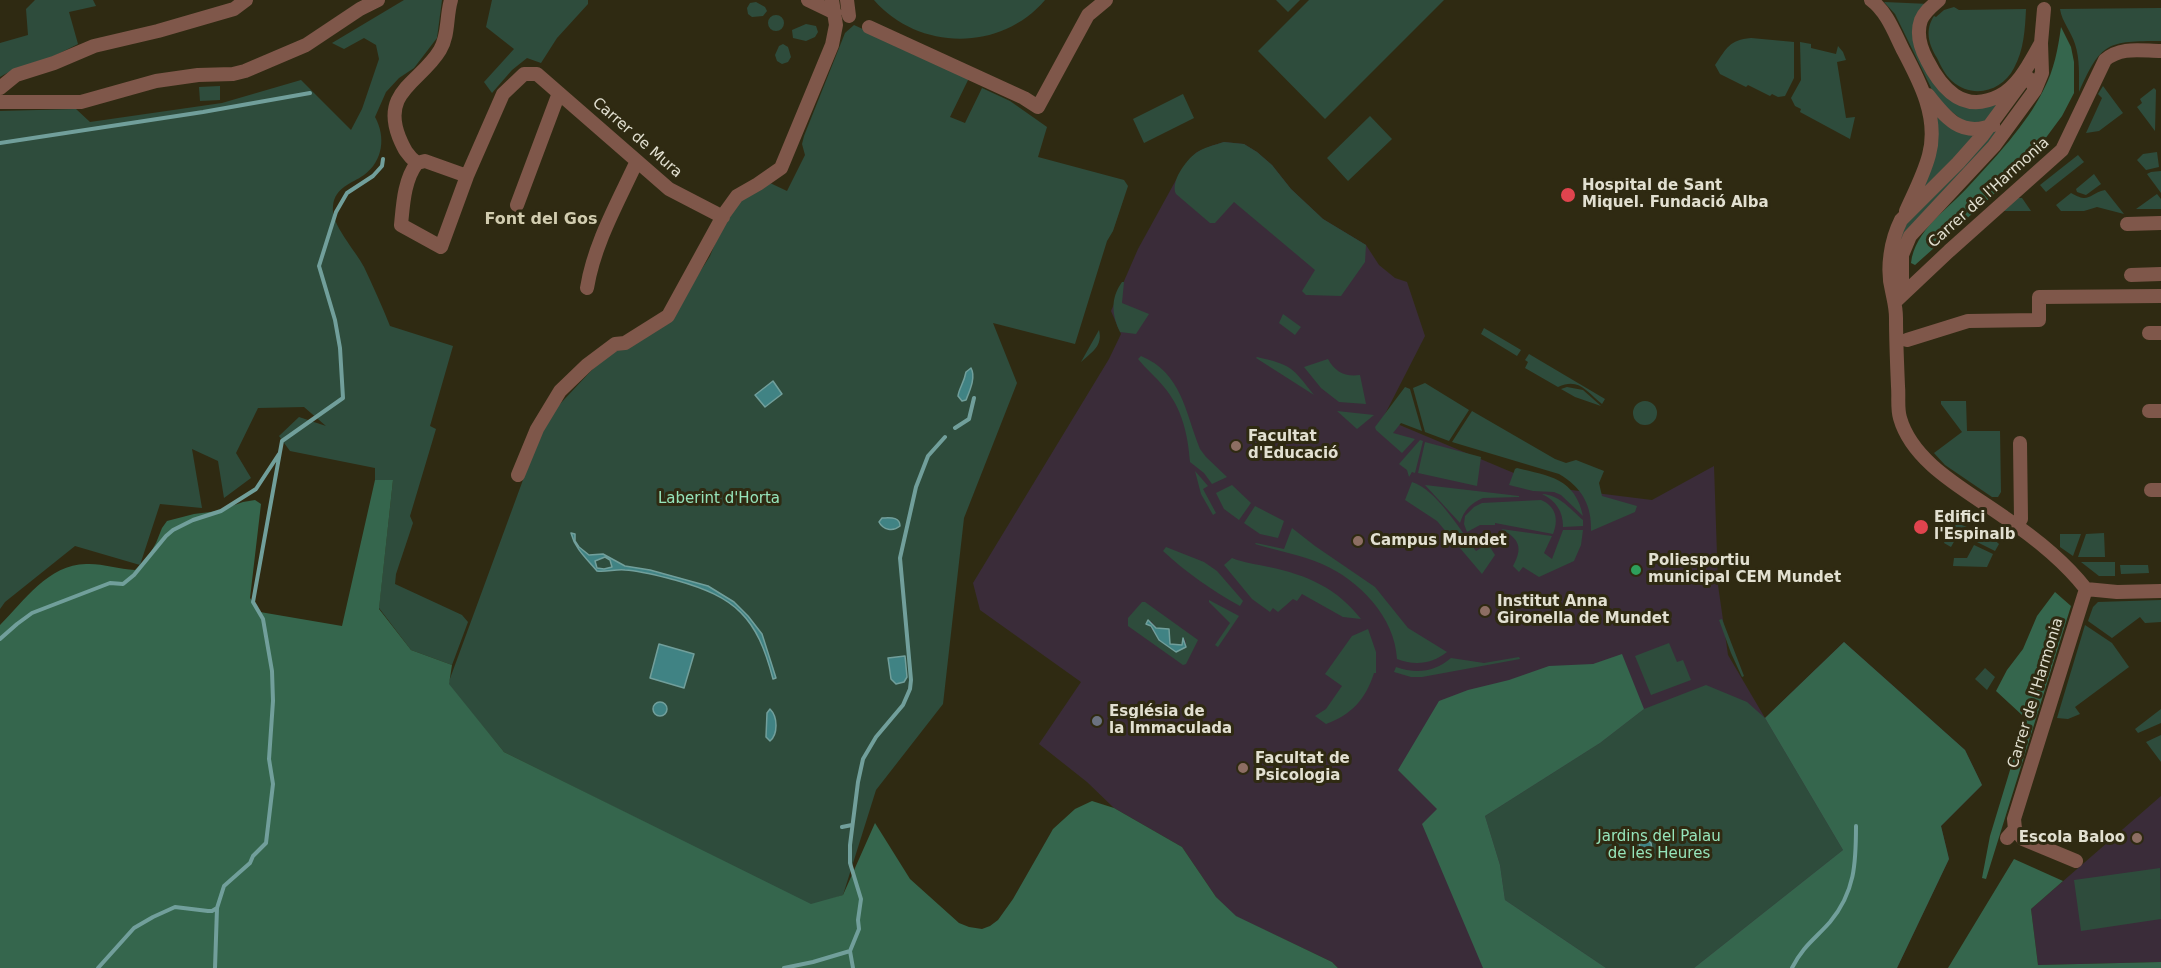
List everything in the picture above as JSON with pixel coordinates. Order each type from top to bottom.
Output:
[{"type":"street","points":[[0,88],[16,75],[54,63],[94,46],[158,31],[234,9],[246,0]]},
{"type":"street","points":[[0,102],[81,102],[156,81],[198,75],[233,74],[306,45],[360,9],[378,0]]},
{"type":"street","points":[[417,163],[407,156],[395,124],[395,110],[403,90],[434,58],[442,45],[451,0]]},
{"type":"street","points":[[808,0],[838,9]]},
{"type":"street","points":[[518,475],[537,429],[560,391],[586,365],[615,344],[626,343],[668,316],[737,196],[781,168],[832,45],[838,9],[847,0]]},
{"type":"street","points":[[869,27],[1024,98],[1038,107],[1088,15],[1106,0]]},
{"type":"street","name":"Carrer de l'Harmonia","points":[[1871,0],[1884,12],[1923,88],[1940,112],[1953,123],[1968,128],[1988,128],[2017,116]]},
{"type":"street","name":"Carrer de l'Harmonia","points":[[1940,0],[1925,13],[1919,27],[1923,52],[1936,79],[1946,90],[1968,100],[1984,101],[2006,92],[2023,74],[2041,43]]},
{"type":"street","name":"Carrer de l'Harmonia","points":[[2044,9],[2041,43],[2042,74],[2035,90],[1970,174],[1910,236],[1902,255],[1896,368],[1899,414],[1903,427],[1925,458],[1944,477],[2016,526],[2071,569],[2086,589],[2011,834],[2076,861]]},
{"type":"street","name":"Carrer de l'Harmonia","points":[[1899,298],[2062,150],[2101,67],[2110,56],[2124,50],[2161,51]]},
{"type":"street","name":"Carrer de Mura","points":[[468,176],[502,94],[524,74],[537,74],[669,189],[723,217]]},
{"type":"street","points":[[2023,74],[2031,80],[2035,90]]},
{"type":"street","name":"Carrer de l'Harmonia","points":[[1901,220],[1958,163],[1988,128],[2021,83],[2023,74]]},
{"type":"street","name":"Carrer de l'Harmonia","points":[[1899,298],[1892,290],[1891,249],[1901,220],[1924,170],[1931,145],[1931,123],[1923,88]]},
{"type":"street","points":[[517,205],[559,93]]},
{"type":"street","points":[[425,161],[468,176],[441,247],[401,225],[405,194],[417,163],[425,161]]},
{"type":"street","points":[[587,288],[589,274],[610,219],[637,161]]},
{"type":"street","points":[[2127,224],[2161,223]]},
{"type":"street","points":[[2131,275],[2161,274]]},
{"type":"street","points":[[1907,340],[1968,321],[2039,320],[2039,297],[2161,296]]},
{"type":"street","points":[[2016,526],[2021,519],[2020,443]]},
{"type":"street","points":[[2086,589],[2117,592],[2161,591]]},
{"type":"shaded area","name":"Campus Mundet","points":[[1224,142],[1244,144],[1257,152],[1323,219],[1366,245],[1379,265],[1395,278],[1407,282],[1425,336],[1383,418],[1547,487],[1652,500],[1714,466],[1718,585],[1728,655],[1765,718],[1844,642],[1965,750],[1982,785],[1941,826],[1949,859],[1897,968],[1338,968],[1332,962],[1235,916],[1216,897],[1182,847],[1114,808],[1087,782],[1039,744],[1081,682],[980,610],[973,583],[1109,359],[1121,334],[1111,311],[1138,249],[1176,180],[1188,161],[1197,152]]},
{"type":"shaded area","name":"Escola Baloo","points":[[2161,796],[2161,962],[2038,965],[2031,909]]},
{"type":"green space","points":[[35,0],[93,0],[96,6],[69,12],[78,44],[50,58],[0,77],[0,43],[28,35],[26,9]]},
{"type":"green space","points":[[404,0],[442,0],[437,38],[414,68],[399,78],[386,92],[375,117],[381,133],[379,156],[364,175],[340,190],[334,200],[333,213],[339,229],[364,267],[390,326],[453,346],[430,426],[436,429],[410,516],[413,523],[396,574],[395,584],[462,615],[468,622],[452,665],[411,650],[379,608],[393,480],[375,480],[375,468],[290,451],[279,436],[299,417],[326,426],[304,407],[258,408],[236,453],[251,478],[224,498],[218,461],[192,449],[202,508],[160,504],[140,565],[75,546],[5,602],[0,609],[0,111],[76,109],[90,122],[222,103],[301,80],[351,130],[362,109],[379,59],[376,45],[364,38],[344,49],[332,43]]},
{"type":"green space","points":[[492,0],[588,0],[588,4],[557,38],[541,63],[527,58],[512,70],[492,93],[484,82],[514,49],[486,27]]},
{"type":"green space","points":[[874,0],[1045,0],[1027,17],[1006,29],[983,36],[960,39],[936,36],[913,29],[892,17]]},
{"type":"green space","points":[[1276,0],[1300,0],[1288,12]]},
{"type":"green space","points":[[1309,0],[1444,0],[1325,119],[1258,51]]},
{"type":"green space","points":[[756,2],[765,7],[767,11],[763,16],[752,17],[748,14],[747,8],[750,3]]},
{"type":"green space","points":[[1884,2],[1929,4],[1916,25],[1949,96],[2003,98],[1988,121],[1966,123],[1937,100],[1895,14]]},
{"type":"green space","points":[[1954,7],[1959,10],[2026,9],[2020,54],[2014,68],[2002,83],[1986,90],[1968,90],[1952,81],[1943,70],[1930,42],[1929,26],[1934,16]]},
{"type":"green space","points":[[2161,8],[2161,41],[2129,42],[2108,48],[2094,63],[2079,92],[2077,50],[2060,9]]},
{"type":"green space","points":[[776,15],[782,17],[784,23],[782,29],[776,31],[770,29],[768,23],[770,17]]},
{"type":"green space","points":[[806,24],[816,26],[818,32],[815,37],[806,41],[793,38],[792,30]]},
{"type":"green space","name":"Laberint d'Horta","points":[[854,25],[969,78],[950,117],[965,123],[982,88],[1010,101],[1047,127],[1038,157],[1124,180],[1128,186],[1113,231],[1107,241],[1075,344],[993,323],[1017,383],[964,518],[943,704],[876,790],[843,895],[812,906],[504,752],[448,684],[545,420],[605,356],[675,311],[710,256],[726,217],[739,200],[770,183],[787,191],[805,155],[802,144],[804,136],[845,33]]},
{"type":"green space","points":[[2061,27],[2071,47],[2074,62],[2074,93],[2062,116],[2042,143],[2002,187],[1915,265],[1911,263],[1914,251],[1925,231],[1999,153],[2037,102],[2053,67]]},
{"type":"green space","points":[[1751,38],[1794,42],[1794,78],[1785,96],[1778,97],[1772,94],[1770,96],[1720,74],[1715,65],[1726,50],[1733,43]]},
{"type":"green space","points":[[1800,42],[1811,44],[1811,48],[1836,54],[1838,46],[1843,52],[1846,60],[1837,62],[1846,118],[1855,117],[1850,139],[1800,112],[1801,109],[1795,106],[1791,98],[1801,80]]},
{"type":"green space","points":[[783,44],[788,47],[791,57],[788,62],[782,64],[777,61],[775,55],[779,46]]},
{"type":"green space","points":[[220,86],[220,100],[200,101],[199,87]]},
{"type":"green space","points":[[2103,86],[2123,113],[2099,131],[2086,133],[2102,98],[2098,94]]},
{"type":"green space","points":[[2154,88],[2156,90],[2155,131],[2137,107],[2142,103],[2140,99]]},
{"type":"green space","points":[[1183,94],[1194,118],[1144,143],[1133,119]]},
{"type":"green space","points":[[1931,107],[1978,133],[1914,202]]},
{"type":"green space","points":[[1370,116],[1392,139],[1348,181],[1327,158]]},
{"type":"green space","points":[[2005,125],[1894,254],[1900,230],[1992,130]]},
{"type":"green space","points":[[1224,142],[1244,144],[1257,152],[1323,219],[1366,245],[1365,262],[1341,296],[1306,295],[1302,291],[1315,270],[1234,202],[1215,223],[1210,223],[1176,194],[1177,178],[1188,161],[1202,149]]},
{"type":"green space","points":[[2157,152],[2159,167],[2146,170],[2137,160],[2143,154]]},
{"type":"green space","points":[[2078,155],[2084,162],[2046,192],[2040,185]]},
{"type":"green space","points":[[2161,171],[2161,193],[2147,174]]},
{"type":"green space","points":[[2094,174],[2101,184],[2086,195],[2077,192],[2076,189]]},
{"type":"green space","points":[[2105,190],[2124,214],[2097,207],[2084,211],[2061,211],[2056,205],[2071,193],[2086,198]]},
{"type":"green space","points":[[2157,194],[2161,199],[2161,209],[2136,209]]},
{"type":"green space","points":[[2017,198],[2022,198],[2031,211],[2002,211]]},
{"type":"green space","points":[[1124,282],[1122,303],[1149,314],[1136,334],[1120,332],[1115,319],[1114,301]]},
{"type":"green space","points":[[1283,314],[1301,327],[1295,335],[1279,323]]},
{"type":"green space","points":[[1484,328],[1521,350],[1517,356],[1481,334]]},
{"type":"green space","points":[[1099,330],[1098,345],[1081,362]]},
{"type":"green space","points":[[1529,354],[1605,399],[1602,404],[1582,387],[1565,384],[1558,387],[1525,368],[1528,362],[1525,360]]},
{"type":"green space","points":[[1141,356],[1155,363],[1174,383],[1186,408],[1200,449],[1227,477],[1212,484],[1204,473],[1190,462],[1186,432],[1180,413],[1164,387],[1138,359]]},
{"type":"green space","points":[[1256,358],[1278,362],[1290,368],[1314,395]]},
{"type":"green space","points":[[1328,359],[1341,373],[1360,375],[1366,404],[1339,402],[1321,388],[1304,367]]},
{"type":"green space","points":[[1425,383],[1469,410],[1449,441],[1425,432],[1413,388]]},
{"type":"green space","points":[[1405,387],[1410,389],[1422,431],[1401,423],[1393,433],[1415,439],[1402,453],[1375,427]]},
{"type":"green space","points":[[1567,387],[1583,390],[1601,406],[1575,397],[1561,389]]},
{"type":"green space","points":[[1645,401],[1654,404],[1657,413],[1654,422],[1645,425],[1636,422],[1633,413],[1636,404]]},
{"type":"green space","points":[[1941,401],[1966,401],[1967,431],[2000,431],[2001,492],[1998,497],[1992,497],[1945,465],[1934,453],[1962,432]]},
{"type":"green space","points":[[1337,411],[1374,415],[1357,429]]},
{"type":"green space","points":[[1472,411],[1555,459],[1566,463],[1576,460],[1604,471],[1599,483],[1602,496],[1637,506],[1635,512],[1591,531],[1590,513],[1584,498],[1567,479],[1559,474],[1452,442]]},
{"type":"green space","points":[[1420,440],[1423,441],[1415,473],[1412,472],[1409,477],[1407,470],[1399,464]]},
{"type":"green space","points":[[1425,442],[1481,457],[1477,486],[1418,473]]},
{"type":"green space","points":[[1517,468],[1550,477],[1567,486],[1579,503],[1583,516],[1561,495],[1554,492],[1533,491],[1509,485]]},
{"type":"green space","points":[[1195,471],[1208,486],[1203,489],[1216,513],[1213,515],[1201,494]]},
{"type":"green space","points":[[375,480],[393,480],[379,609],[411,650],[452,665],[449,684],[504,752],[811,904],[843,895],[875,823],[910,879],[959,923],[982,929],[998,920],[1013,899],[1053,829],[1075,809],[1092,801],[1114,808],[1182,847],[1216,897],[1236,916],[1332,962],[1338,968],[0,968],[0,625],[39,585],[62,569],[89,564],[135,570],[144,564],[167,521],[218,511],[255,500],[261,504],[250,598],[260,612],[342,626]]},
{"type":"green space","points":[[1412,482],[1421,486],[1439,502],[1476,551],[1488,544],[1495,555],[1482,574],[1437,521],[1405,500]]},
{"type":"green space","points":[[1232,485],[1251,503],[1239,520],[1224,509],[1216,493]]},
{"type":"green space","points":[[1425,485],[1519,497],[1483,498],[1468,508],[1460,523]]},
{"type":"green space","points":[[1542,494],[1564,503],[1583,520],[1583,526],[1563,527],[1558,507]]},
{"type":"green space","points":[[1541,500],[1550,506],[1555,514],[1556,524],[1553,534],[1495,523],[1495,525],[1480,525],[1467,532],[1464,524],[1465,516],[1482,503]]},
{"type":"green space","points":[[1255,506],[1284,521],[1278,538],[1260,534],[1244,523]]},
{"type":"green space","points":[[1954,522],[1990,536],[1999,544],[1995,551],[1975,541],[1977,538],[1961,529],[1951,547],[1944,543]]},
{"type":"green space","points":[[1292,528],[1375,587],[1408,628],[1447,652],[1423,663],[1410,663],[1397,659],[1390,629],[1382,615],[1373,602],[1349,580],[1322,564],[1255,544],[1284,549]]},
{"type":"green space","points":[[1501,529],[1552,536],[1544,553],[1552,559],[1563,530],[1583,530],[1581,545],[1574,561],[1539,577],[1523,567],[1519,572],[1513,566],[1518,554],[1518,544],[1512,536]]},
{"type":"green space","points":[[2104,533],[2105,557],[2078,557],[2086,534]]},
{"type":"green space","points":[[2060,534],[2081,534],[2073,556],[2060,547]]},
{"type":"green space","points":[[1974,545],[1993,554],[1987,567],[1953,566],[1954,558],[1967,558]]},
{"type":"green space","points":[[1166,547],[1204,562],[1217,571],[1243,601],[1240,606],[1181,567],[1163,551]]},
{"type":"green space","points":[[1232,558],[1283,570],[1320,584],[1342,599],[1361,619],[1343,617],[1302,594],[1297,601],[1293,599],[1278,612],[1273,608],[1270,612],[1252,599],[1224,565]]},
{"type":"green space","points":[[2081,562],[2115,562],[2115,576],[2099,576]]},
{"type":"green space","points":[[2120,565],[2148,565],[2149,573],[2121,574]]},
{"type":"green space","points":[[2055,592],[2071,606],[1986,879],[1982,878],[1990,836],[2031,701],[2027,700],[2022,715],[1996,691],[2007,670],[2023,649],[2037,616]]},
{"type":"green space","points":[[1209,600],[1239,616],[1218,647],[1215,645],[1230,623]]},
{"type":"green space","points":[[2161,600],[2161,622],[2145,623],[2140,617],[2112,638],[2088,621],[2093,607],[2098,602]]},
{"type":"green space","points":[[1142,602],[1145,602],[1198,640],[1186,664],[1183,665],[1128,626],[1128,618]],"holes":[[[1151,621],[1170,644],[1182,645],[1182,639],[1185,639],[1186,644],[1176,652],[1159,640],[1149,625]]]},
{"type":"green space","points":[[1722,619],[1744,676],[1742,677],[1719,620]]},
{"type":"green space","points":[[2085,625],[2112,643],[2129,667],[2075,707],[2080,714],[2068,719],[2057,718]]},
{"type":"green space","points":[[1368,629],[1376,652],[1376,673],[1367,691],[1356,705],[1343,716],[1326,724],[1315,716],[1326,709],[1342,686],[1325,674],[1352,636]]},
{"type":"green space","points":[[1844,642],[1965,750],[1982,785],[1941,826],[1949,859],[1897,968],[1694,968],[1843,850],[1765,718]]},
{"type":"green space","points":[[1669,643],[1677,662],[1683,660],[1691,680],[1651,695],[1635,656]]},
{"type":"green space","points":[[1622,654],[1644,709],[1600,743],[1485,816],[1500,865],[1505,900],[1606,968],[1483,968],[1422,824],[1437,809],[1398,770],[1439,701],[1549,666],[1593,664]]},
{"type":"green space","points":[[1519,657],[1520,659],[1422,677],[1411,677],[1394,672],[1396,667],[1411,671],[1432,669],[1451,658],[1484,663]]},
{"type":"green space","points":[[1985,668],[1995,677],[1987,690],[1975,679]]},
{"type":"green space","name":"Jardins del Palau de les Heures","points":[[1706,685],[1747,702],[1765,718],[1843,850],[1694,968],[1606,968],[1505,900],[1500,865],[1485,816],[1600,743],[1644,709]]},
{"type":"green space","points":[[2161,709],[2161,723],[2138,733],[2135,729]]},
{"type":"green space","points":[[2161,735],[2161,762],[2146,742]]},
{"type":"green space","points":[[2014,859],[2063,881],[2031,909],[2038,965],[2161,962],[2161,968],[1948,968]]},
{"type":"green space","points":[[2160,868],[2161,919],[2081,931],[2074,880]]},
{"type":"water","points":[[971,368],[972,384],[966,400],[962,401],[958,396],[966,372]]},
{"type":"water","points":[[773,381],[782,394],[765,407],[755,395]]},
{"type":"water","points":[[882,518],[896,519],[900,526],[894,529],[886,528],[879,522]]},
{"type":"water","points":[[571,533],[575,534],[575,541],[579,547],[589,555],[603,554],[625,566],[650,570],[708,586],[734,602],[762,634],[776,678],[773,679],[760,640],[751,625],[729,602],[696,587],[657,575],[625,570],[597,571],[575,544]],"holes":[[[605,557],[610,560],[612,567],[597,568],[595,561]]]},
{"type":"water","points":[[1148,620],[1156,628],[1169,629],[1170,644],[1182,645],[1183,638],[1186,647],[1176,652],[1159,640],[1151,626],[1146,624]]},
{"type":"water","points":[[659,644],[694,654],[684,688],[650,678]]},
{"type":"water","points":[[905,656],[907,677],[904,682],[896,684],[891,679],[888,658]]},
{"type":"water","points":[[657,702],[663,702],[667,709],[663,716],[657,716],[653,712],[653,706]]},
{"type":"water","points":[[770,709],[776,725],[770,741],[766,737],[767,713]]},
{"type":"water","points":[[1645,838],[1651,843],[1652,849],[1645,854],[1640,849],[1639,841]]},
{"type":"waterway","points":[[0,143],[310,93]]},
{"type":"waterway","points":[[215,968],[217,908],[224,886],[250,863],[253,856],[266,843],[273,784],[269,759],[273,701],[272,671],[263,619],[253,602],[282,441],[343,398],[340,348],[335,320],[319,266],[336,212],[347,193],[373,176],[382,166],[383,159]]},
{"type":"waterway","points":[[955,428],[969,419],[974,398]]},
{"type":"waterway","points":[[853,968],[850,951],[859,929],[861,899],[850,863],[850,845],[858,782],[863,759],[876,737],[903,705],[910,689],[900,558],[916,487],[928,456],[945,437]]},
{"type":"waterway","points":[[0,639],[32,613],[110,583],[123,584],[134,575],[173,530],[193,520],[221,511],[256,489],[279,454]]},
{"type":"waterway","points":[[842,827],[852,825]]},
{"type":"waterway","points":[[1792,968],[1805,948],[1830,922],[1845,900],[1854,865],[1856,826]]},
{"type":"waterway","points":[[98,968],[134,928],[153,917],[175,907],[208,911],[217,908]]},
{"type":"waterway","points":[[784,968],[850,951]]},
{"type":"place","name":"Hospital de Sant Miquel. Fundació Alba","points":[[1568,195]]},
{"type":"place","name":"Facultat d'Educació","points":[[1236,446]]},
{"type":"place","name":"Edifici l'Espinalb","points":[[1921,527]]},
{"type":"place","name":"Campus Mundet","points":[[1358,541]]},
{"type":"place","name":"Poliesportiu municipal CEM Mundet","points":[[1636,570]]},
{"type":"place","name":"Institut Anna Gironella de Mundet","points":[[1485,611]]},
{"type":"place","name":"Església de la Immaculada","points":[[1097,721]]},
{"type":"place","name":"Facultat de Psicologia","points":[[1243,768]]},
{"type":"place","name":"Escola Baloo","points":[[2137,838]]},
{"type":"district","name":"Font del Gos","points":[[541,220]]}]
